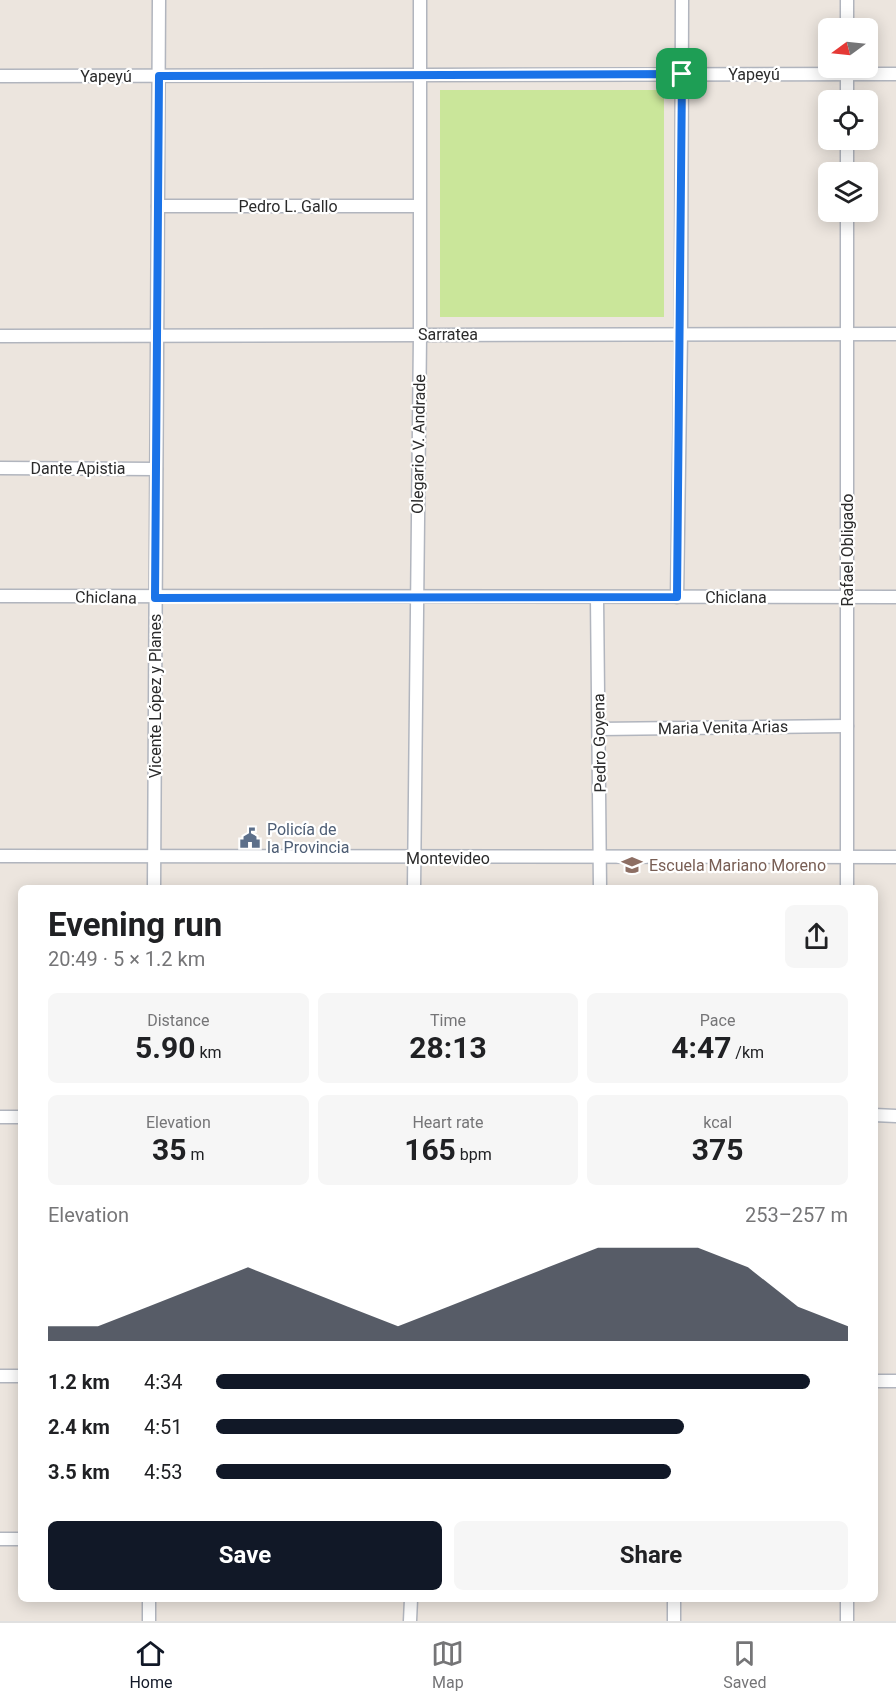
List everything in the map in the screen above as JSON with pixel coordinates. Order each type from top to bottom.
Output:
[{"type":"street","name":"Vicente López y Planes","points":[[154,885],[159,0]]},
{"type":"street","name":"Olegario V. Andrade","points":[[414,885],[420,335],[420,0]]},
{"type":"street","points":[[677,597],[682,0]]},
{"type":"street","points":[[847,0],[847,18]]},
{"type":"street","name":"Yapeyú","points":[[0,76],[818,72]]},
{"type":"street","name":"Yapeyú","points":[[878,73],[896,74]]},
{"type":"street","name":"Pedro L. Gallo","points":[[158,206],[419,206]]},
{"type":"street","name":"Rafael Obligado","points":[[847,222],[847,885]]},
{"type":"street","name":"Sarratea","points":[[0,336],[896,334]]},
{"type":"street","name":"Dante Apistia","points":[[0,468],[156,469]]},
{"type":"street","name":"Chiclana","points":[[0,596],[155,598],[896,597]]},
{"type":"street","name":"Pedro Goyena","points":[[597,598],[600,885]]},
{"type":"street","name":"Maria Venita Arias","points":[[599,729],[847,726]]},
{"type":"street","name":"Montevideo","points":[[0,856],[600,859],[896,857]]},
{"type":"street","points":[[878,1115],[896,1116]]},
{"type":"street","points":[[0,1117],[18,1117]]},
{"type":"street","points":[[0,1376],[18,1376]]},
{"type":"street","points":[[878,1381],[896,1381]]},
{"type":"street","points":[[0,1539],[18,1539]]},
{"type":"street","points":[[149,1602],[149,1621]]},
{"type":"street","points":[[410,1621],[411,1602]]},
{"type":"street","points":[[674,1602],[674,1621]]},
{"type":"street","points":[[847,1602],[847,1621]]},
{"type":"green space","points":[[440,90],[664,90],[664,317],[440,317]]},
{"type":"place","name":"Policía de la Provincia","points":[[250,838]]},
{"type":"place","name":"Escuela Mariano Moreno","points":[[632,865]]},
{"type":"route","points":[[682,74],[677,597],[155,598],[159,76],[682,74]]}]
